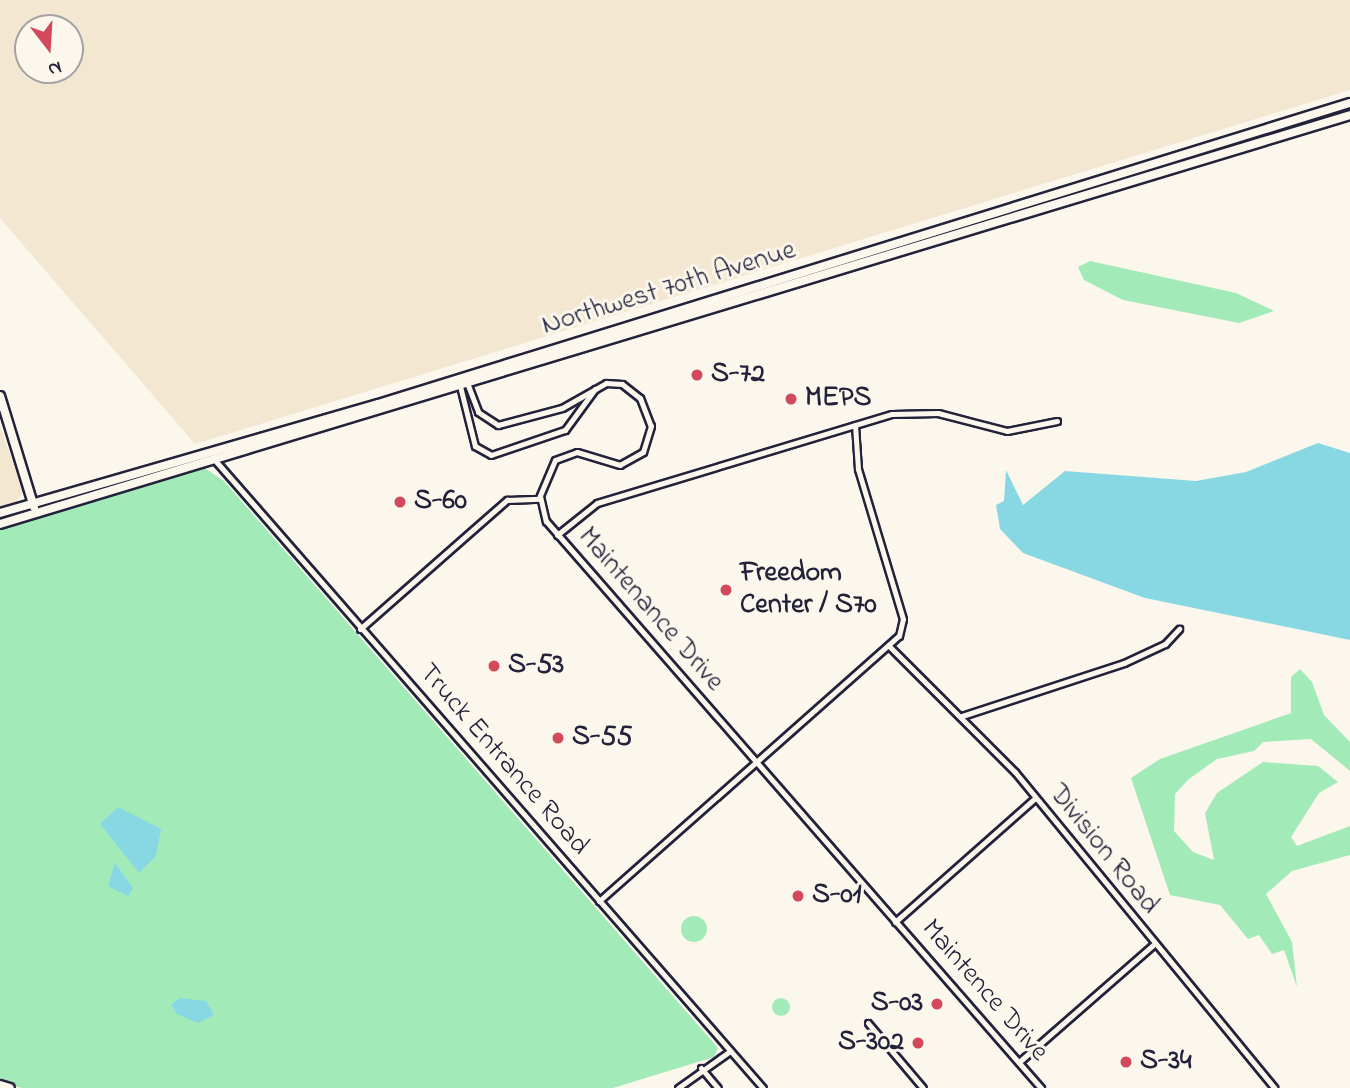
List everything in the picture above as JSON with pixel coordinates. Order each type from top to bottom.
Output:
[{"type":"main road","name":"Northwest 70th Avenue","points":[[0,524],[34,508],[210,449],[465,377],[1350,103]]},
{"type":"main road","name":"Northwest 70th Avenue","points":[[0,513],[34,508],[457,390],[1350,115]]},
{"type":"main road","points":[[0,396],[4,419],[34,508]]},
{"type":"main road","points":[[0,1085],[10,1088]]},
{"type":"street","points":[[360,629],[507,500],[540,499],[546,472],[562,456],[586,453],[620,465],[638,458],[648,443],[651,426],[640,398],[628,386],[606,383],[562,408],[498,425],[478,412],[465,377]]},
{"type":"street","points":[[465,377],[457,390],[475,446],[491,455],[565,430],[595,388]]},
{"type":"street","points":[[557,535],[597,503],[903,412],[946,414],[1007,431],[1057,421]]},
{"type":"street","points":[[599,901],[890,647],[903,619],[858,469],[855,425]]},
{"type":"street","points":[[210,449],[213,459]]},
{"type":"street","name":"Truck Entrance Road","points":[[213,459],[763,1088]]},
{"type":"street","name":"Maintenance Drive","points":[[540,499],[557,535],[895,922]]},
{"type":"street","points":[[962,716],[1124,663],[1165,644],[1179,629]]},
{"type":"street","name":"Division Road","points":[[890,647],[962,716],[1275,1088]]},
{"type":"street","points":[[895,922],[1034,799]]},
{"type":"street","name":"Maintence Drive","points":[[895,922],[1041,1088]]},
{"type":"street","points":[[1019,1062],[1153,945]]},
{"type":"street","points":[[868,1023],[923,1088]]},
{"type":"street","points":[[678,1088],[701,1068],[730,1051]]},
{"type":"street","points":[[701,1068],[718,1088]]},
{"type":"shaded area","points":[[0,0],[1350,0],[1350,90],[195,444],[0,218]]},
{"type":"shaded area","points":[[0,426],[23,490],[17,502],[0,511]]},
{"type":"green space","points":[[1090,261],[1236,293],[1274,311],[1239,323],[1123,300],[1084,280],[1078,267]]},
{"type":"green space","points":[[203,467],[224,481],[718,1048],[714,1057],[613,1088],[21,1088],[0,1082],[0,530]]},
{"type":"green space","points":[[1300,669],[1312,682],[1324,715],[1350,742],[1350,771],[1311,739],[1263,742],[1254,751],[1217,759],[1189,779],[1175,794],[1174,831],[1193,852],[1214,860],[1205,813],[1217,793],[1263,762],[1318,766],[1338,782],[1319,793],[1291,837],[1297,846],[1350,826],[1350,855],[1292,871],[1266,894],[1292,942],[1297,987],[1284,950],[1272,954],[1259,935],[1248,939],[1220,905],[1170,895],[1131,778],[1160,759],[1291,713],[1291,677]]},
{"type":"green space","points":[[694,916],[703,920],[707,929],[703,938],[694,942],[685,938],[681,929],[685,920]]},
{"type":"green space","points":[[781,998],[787,1001],[790,1007],[787,1013],[781,1016],[775,1013],[772,1007],[775,1001]]},
{"type":"water","points":[[1318,443],[1350,453],[1350,640],[1145,598],[1023,553],[1000,529],[996,505],[1004,501],[1006,470],[1023,505],[1065,471],[1196,481],[1246,472]]},
{"type":"water","points":[[118,807],[161,829],[156,856],[139,873],[100,824]]},
{"type":"water","points":[[115,863],[133,888],[128,896],[108,886]]},
{"type":"water","points":[[180,998],[206,1001],[214,1015],[198,1023],[177,1014],[171,1005]]},
{"type":"place","name":"S-72","points":[[697,375]]},
{"type":"place","name":"MEPS","points":[[791,399]]},
{"type":"place","name":"S-60","points":[[400,502]]},
{"type":"place","name":"Freedom Center / S70","points":[[726,590]]},
{"type":"place","name":"S-53","points":[[494,666]]},
{"type":"place","name":"S-55","points":[[558,738]]},
{"type":"place","name":"S-01","points":[[798,896]]},
{"type":"place","name":"S-03","points":[[937,1004]]},
{"type":"place","name":"S-302","points":[[918,1043]]},
{"type":"place","name":"S-34","points":[[1126,1062]]}]
